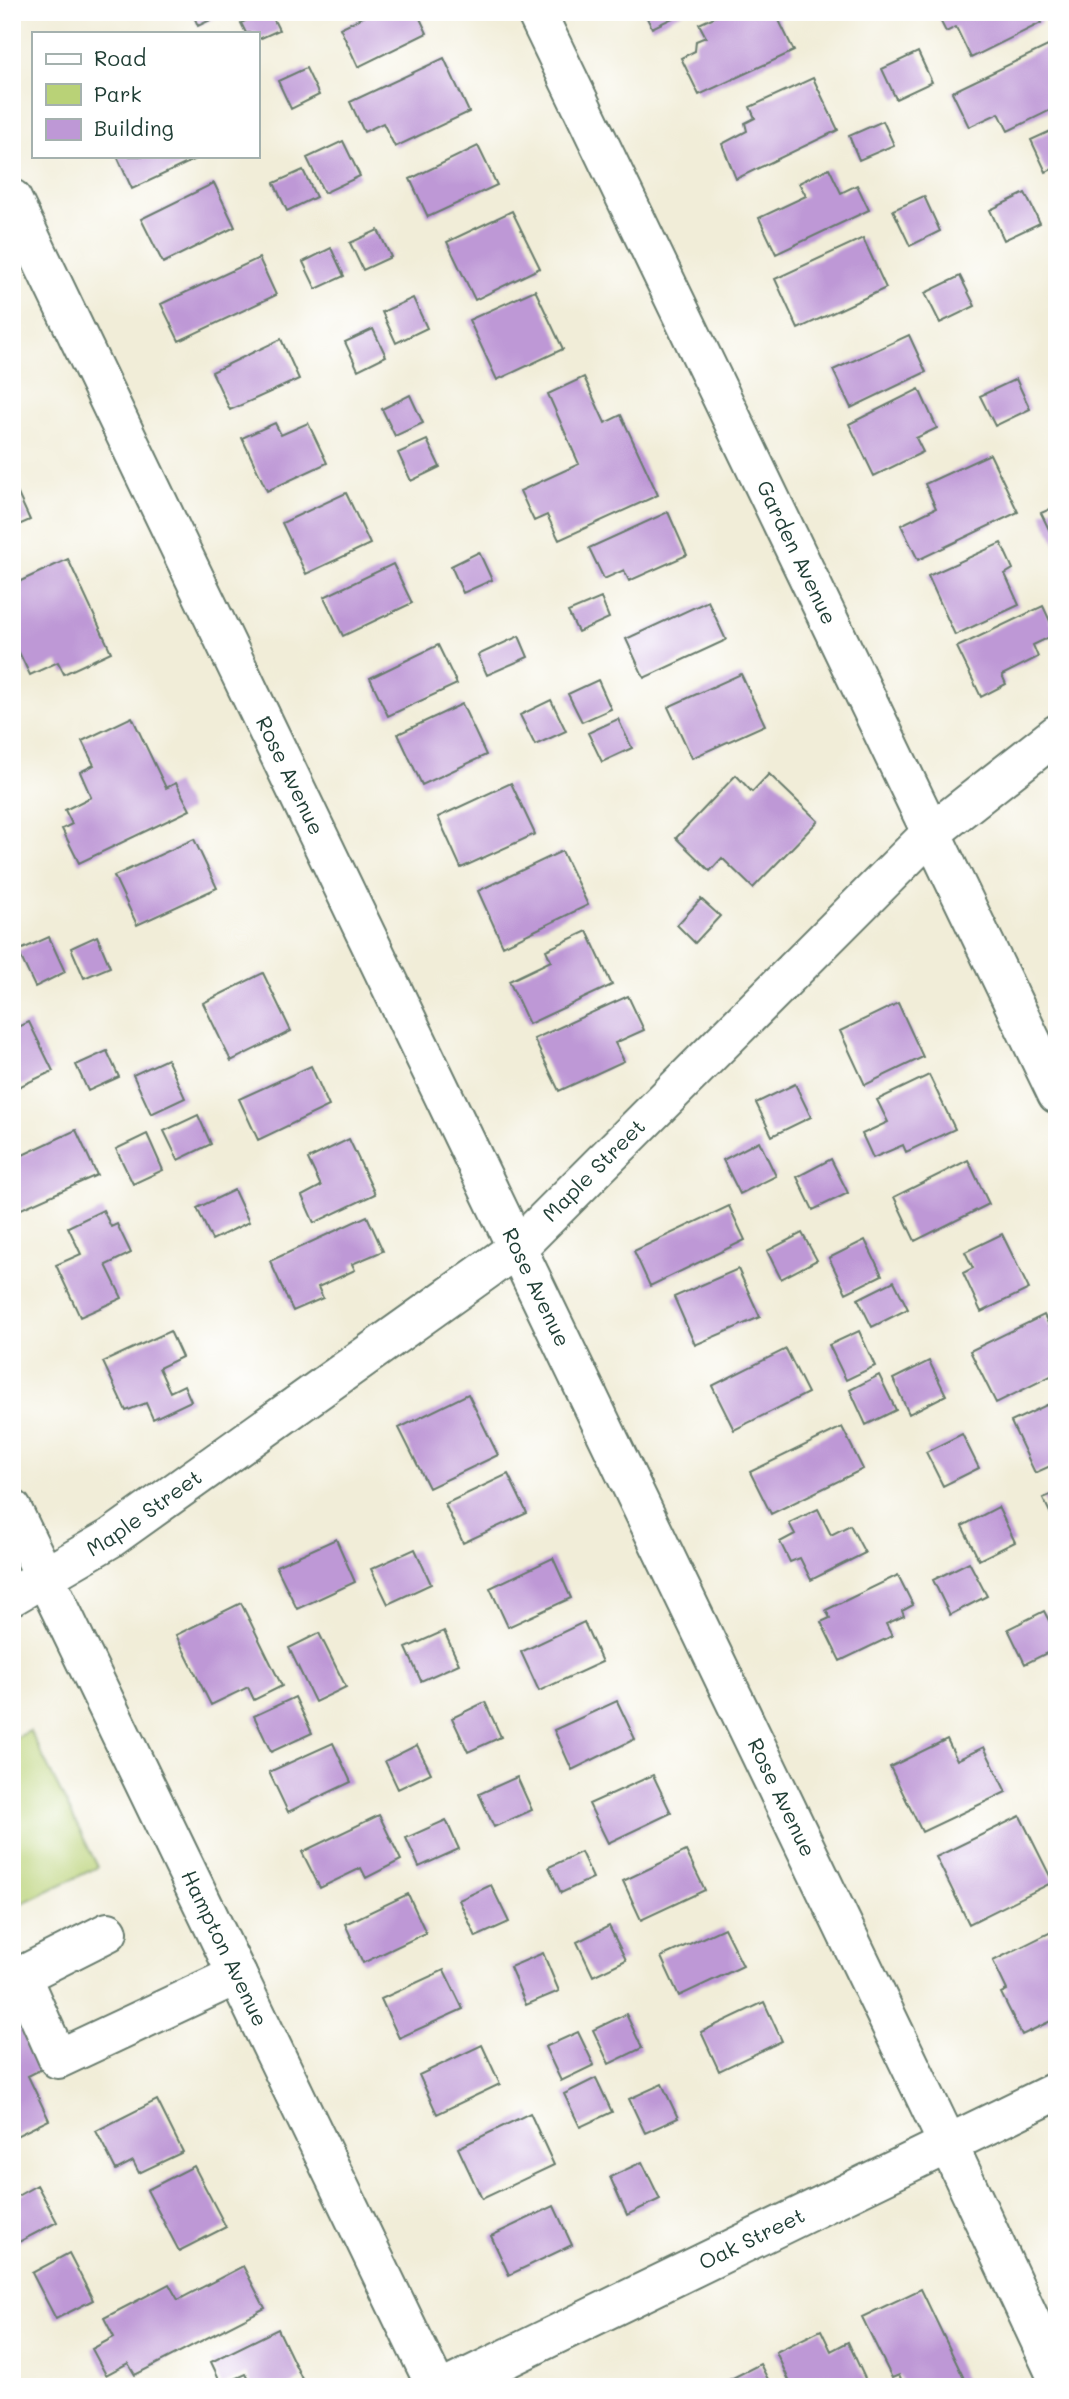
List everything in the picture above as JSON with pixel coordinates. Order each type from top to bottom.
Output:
[{"type":"street","name":"Garden Avenue","points":[[536,12],[1057,1094]]},
{"type":"street","name":"Rose Avenue","points":[[12,199],[948,2144],[1057,2377]]},
{"type":"street","name":"Maple Street","points":[[12,1596],[111,1538],[517,1248],[931,833],[1057,734]]},
{"type":"street","name":"Hampton Avenue","points":[[12,1509],[436,2387]]},
{"type":"street","points":[[108,1932],[21,1976],[58,2059],[237,1975]]},
{"type":"street","name":"Oak Street","points":[[448,2387],[1057,2091]]},
{"type":"green space","points":[[30,1731],[98,1867],[12,1908],[12,1739]]},
{"type":"building","points":[[192,12],[227,12],[198,26]]},
{"type":"building","points":[[263,12],[270,12],[279,30],[259,39],[259,32],[246,32],[241,23]]},
{"type":"building","points":[[373,12],[417,12],[427,33],[358,67],[340,28]]},
{"type":"building","points":[[644,12],[685,12],[652,28]]},
{"type":"building","points":[[725,12],[775,12],[794,51],[699,95],[681,58],[695,51],[696,41],[706,37],[699,24]]},
{"type":"building","points":[[936,12],[1036,12],[1041,23],[971,58],[956,27],[946,32]]},
{"type":"building","points":[[1054,43],[1057,48],[1057,107],[1008,131],[999,113],[969,127],[952,92]]},
{"type":"building","points":[[918,52],[932,82],[896,99],[882,69]]},
{"type":"building","points":[[444,58],[469,112],[395,147],[383,123],[364,132],[350,102]]},
{"type":"building","points":[[306,68],[319,95],[291,109],[278,81]]},
{"type":"building","points":[[813,78],[838,130],[736,179],[722,144],[747,131],[745,123],[755,118],[750,107]]},
{"type":"building","points":[[883,121],[894,145],[859,160],[849,136]]},
{"type":"building","points":[[1057,128],[1057,167],[1046,172],[1031,140]]},
{"type":"building","points":[[343,141],[360,176],[324,193],[307,158]]},
{"type":"building","points":[[478,146],[497,185],[428,217],[410,179]]},
{"type":"building","points":[[118,158],[196,159],[132,189]]},
{"type":"building","points":[[829,168],[841,193],[857,185],[869,210],[776,254],[759,218],[806,196],[799,183]]},
{"type":"building","points":[[303,170],[316,197],[287,211],[274,183]]},
{"type":"building","points":[[214,183],[235,227],[163,263],[141,219]]},
{"type":"building","points":[[1025,193],[1040,223],[1004,240],[990,210]]},
{"type":"building","points":[[924,196],[940,231],[910,246],[893,210]]},
{"type":"building","points":[[512,211],[540,268],[475,300],[447,242]]},
{"type":"building","points":[[378,230],[391,257],[363,270],[350,243]]},
{"type":"building","points":[[863,238],[886,288],[798,329],[775,279]]},
{"type":"building","points":[[331,248],[344,276],[316,289],[303,262]]},
{"type":"building","points":[[259,258],[276,295],[179,341],[161,304]]},
{"type":"building","points":[[960,276],[975,306],[940,323],[925,293]]},
{"type":"building","points":[[535,290],[563,349],[497,380],[469,320]]},
{"type":"building","points":[[413,298],[427,328],[396,343],[382,312]]},
{"type":"building","points":[[373,329],[386,356],[358,370],[345,342]]},
{"type":"building","points":[[909,335],[926,372],[851,408],[833,370]]},
{"type":"building","points":[[281,339],[299,379],[230,410],[212,372]]},
{"type":"building","points":[[584,377],[605,423],[621,415],[658,495],[559,540],[547,515],[534,521],[520,491],[579,464],[548,394]]},
{"type":"building","points":[[1016,379],[1030,409],[995,426],[980,396]]},
{"type":"building","points":[[919,389],[937,428],[916,438],[923,452],[874,476],[849,424]]},
{"type":"building","points":[[410,395],[423,423],[395,436],[382,409]]},
{"type":"building","points":[[275,423],[281,435],[308,423],[327,463],[267,491],[242,438]]},
{"type":"building","points":[[427,440],[440,467],[411,481],[398,453]]},
{"type":"building","points":[[990,454],[1018,512],[918,560],[901,525],[936,508],[925,484]]},
{"type":"building","points":[[12,481],[30,520],[12,528]]},
{"type":"building","points":[[346,493],[370,544],[306,574],[282,523]]},
{"type":"building","points":[[1057,506],[1057,546],[1041,513]]},
{"type":"building","points":[[668,512],[687,555],[629,581],[624,570],[604,579],[589,548]]},
{"type":"building","points":[[1001,543],[1013,569],[1005,574],[1019,605],[955,635],[928,576]]},
{"type":"building","points":[[479,552],[492,580],[463,593],[451,566]]},
{"type":"building","points":[[68,559],[111,652],[64,674],[58,662],[30,675],[12,638],[12,606],[16,604],[12,597],[12,585]]},
{"type":"building","points":[[393,564],[412,603],[343,636],[324,597]]},
{"type":"building","points":[[601,598],[609,618],[578,632],[568,612]]},
{"type":"building","points":[[708,601],[726,640],[644,678],[626,639]]},
{"type":"building","points":[[1043,606],[1056,634],[1033,645],[1038,657],[1002,675],[1006,684],[981,697],[957,647]]},
{"type":"building","points":[[519,636],[528,657],[487,675],[478,655]]},
{"type":"building","points":[[438,645],[457,684],[388,716],[370,678]]},
{"type":"building","points":[[741,674],[765,725],[692,758],[668,707]]},
{"type":"building","points":[[598,680],[611,709],[582,722],[568,694]]},
{"type":"building","points":[[551,700],[566,731],[535,745],[520,715]]},
{"type":"building","points":[[462,704],[486,755],[422,785],[398,734]]},
{"type":"building","points":[[132,717],[166,788],[176,783],[190,810],[79,863],[62,829],[72,824],[65,810],[91,797],[80,772],[94,765],[82,741]]},
{"type":"building","points":[[618,719],[632,748],[602,762],[588,733]]},
{"type":"building","points":[[769,774],[818,821],[753,888],[722,858],[710,871],[676,838],[736,775],[752,792]]},
{"type":"building","points":[[511,783],[535,834],[461,868],[438,817]]},
{"type":"building","points":[[194,839],[217,888],[137,925],[114,876]]},
{"type":"building","points":[[562,851],[588,905],[503,946],[478,891]]},
{"type":"building","points":[[701,899],[720,916],[695,943],[677,925]]},
{"type":"building","points":[[587,931],[612,985],[529,1024],[509,981],[551,961],[546,950]]},
{"type":"building","points":[[97,936],[110,967],[84,978],[71,948]]},
{"type":"building","points":[[49,937],[65,972],[35,987],[18,951]]},
{"type":"building","points":[[263,973],[291,1031],[231,1061],[203,1003]]},
{"type":"building","points":[[628,996],[644,1030],[615,1043],[624,1061],[559,1091],[534,1039]]},
{"type":"building","points":[[898,1003],[923,1057],[865,1085],[840,1031]]},
{"type":"building","points":[[29,1022],[53,1071],[12,1090],[12,1030]]},
{"type":"building","points":[[107,1051],[119,1077],[88,1091],[76,1065]]},
{"type":"building","points":[[167,1059],[185,1098],[151,1114],[133,1075]]},
{"type":"building","points":[[311,1066],[329,1106],[258,1140],[239,1099]]},
{"type":"building","points":[[929,1075],[955,1129],[906,1152],[903,1145],[873,1158],[862,1134],[888,1122],[877,1100]]},
{"type":"building","points":[[795,1084],[811,1117],[772,1136],[756,1103]]},
{"type":"building","points":[[198,1115],[211,1144],[178,1160],[164,1131]]},
{"type":"building","points":[[76,1130],[97,1175],[19,1210],[12,1196],[12,1160]]},
{"type":"building","points":[[147,1134],[163,1170],[133,1184],[116,1149]]},
{"type":"building","points":[[349,1139],[375,1194],[314,1223],[302,1196],[321,1186],[308,1159]]},
{"type":"building","points":[[759,1141],[776,1176],[740,1194],[723,1160]]},
{"type":"building","points":[[831,1159],[848,1193],[813,1210],[797,1177]]},
{"type":"building","points":[[968,1160],[989,1204],[915,1241],[894,1197]]},
{"type":"building","points":[[234,1190],[249,1222],[212,1240],[197,1208]]},
{"type":"building","points":[[729,1206],[745,1240],[650,1286],[634,1251]]},
{"type":"building","points":[[103,1210],[111,1227],[117,1224],[131,1253],[106,1265],[122,1298],[80,1317],[56,1265],[81,1254],[68,1227]]},
{"type":"building","points":[[367,1216],[383,1251],[352,1264],[355,1270],[318,1287],[323,1298],[293,1311],[270,1261]]},
{"type":"building","points":[[802,1233],[817,1260],[781,1279],[767,1251]]},
{"type":"building","points":[[1002,1234],[1029,1289],[981,1312],[963,1273],[973,1268],[965,1252]]},
{"type":"building","points":[[865,1240],[882,1275],[846,1293],[829,1258]]},
{"type":"building","points":[[738,1269],[760,1317],[695,1345],[674,1297]]},
{"type":"building","points":[[894,1281],[908,1309],[872,1327],[858,1299]]},
{"type":"building","points":[[1044,1315],[1057,1341],[1057,1373],[996,1403],[970,1351]]},
{"type":"building","points":[[170,1331],[182,1357],[159,1368],[170,1392],[184,1385],[191,1401],[153,1419],[146,1403],[126,1411],[103,1362]]},
{"type":"building","points":[[859,1331],[875,1366],[846,1380],[829,1345]]},
{"type":"building","points":[[786,1349],[808,1393],[734,1430],[712,1386]]},
{"type":"building","points":[[929,1361],[946,1395],[909,1414],[893,1379]]},
{"type":"building","points":[[879,1375],[896,1410],[866,1425],[850,1390]]},
{"type":"building","points":[[468,1394],[498,1455],[429,1488],[399,1428]]},
{"type":"building","points":[[1057,1400],[1057,1463],[1035,1473],[1011,1422]]},
{"type":"building","points":[[842,1427],[863,1469],[771,1514],[750,1472]]},
{"type":"building","points":[[962,1434],[979,1468],[943,1486],[926,1452]]},
{"type":"building","points":[[508,1474],[527,1513],[463,1543],[445,1504]]},
{"type":"building","points":[[1057,1492],[1057,1527],[1043,1498]]},
{"type":"building","points":[[998,1507],[1015,1542],[979,1560],[962,1526]]},
{"type":"building","points":[[818,1509],[831,1535],[850,1525],[865,1553],[811,1580],[800,1558],[790,1562],[780,1542],[795,1534],[789,1523]]},
{"type":"building","points":[[336,1539],[355,1582],[297,1609],[276,1566]]},
{"type":"building","points":[[415,1549],[431,1584],[388,1604],[371,1569]]},
{"type":"building","points":[[553,1558],[571,1598],[508,1627],[490,1588]]},
{"type":"building","points":[[969,1562],[987,1596],[950,1615],[933,1580]]},
{"type":"building","points":[[898,1575],[913,1605],[902,1611],[904,1616],[886,1624],[892,1636],[840,1661],[821,1622],[830,1618],[826,1610]]},
{"type":"building","points":[[241,1603],[282,1686],[254,1700],[248,1687],[211,1705],[176,1635]]},
{"type":"building","points":[[1044,1611],[1057,1636],[1057,1648],[1025,1664],[1008,1629]]},
{"type":"building","points":[[584,1622],[602,1662],[539,1691],[521,1652]]},
{"type":"building","points":[[444,1631],[459,1664],[421,1681],[406,1648]]},
{"type":"building","points":[[319,1633],[346,1687],[315,1702],[289,1648]]},
{"type":"building","points":[[295,1697],[312,1733],[271,1752],[254,1716]]},
{"type":"building","points":[[617,1701],[635,1739],[572,1770],[554,1730]]},
{"type":"building","points":[[485,1702],[501,1737],[468,1752],[452,1718]]},
{"type":"building","points":[[947,1739],[957,1760],[984,1747],[1006,1792],[922,1832],[890,1767]]},
{"type":"building","points":[[333,1743],[351,1782],[288,1812],[269,1772]]},
{"type":"building","points":[[417,1745],[431,1773],[398,1789],[385,1761]]},
{"type":"building","points":[[653,1775],[671,1813],[608,1843],[589,1804]]},
{"type":"building","points":[[517,1777],[532,1810],[494,1827],[479,1794]]},
{"type":"building","points":[[379,1815],[401,1860],[366,1878],[361,1868],[320,1888],[302,1852]]},
{"type":"building","points":[[1020,1816],[1053,1882],[969,1924],[936,1857]]},
{"type":"building","points":[[446,1820],[459,1849],[419,1867],[406,1838]]},
{"type":"building","points":[[686,1851],[705,1890],[641,1920],[623,1881]]},
{"type":"building","points":[[581,1852],[593,1878],[561,1893],[549,1867]]},
{"type":"building","points":[[491,1885],[509,1922],[476,1937],[459,1900]]},
{"type":"building","points":[[408,1894],[426,1933],[363,1963],[345,1924]]},
{"type":"building","points":[[609,1926],[626,1960],[593,1976],[577,1942]]},
{"type":"building","points":[[724,1928],[743,1966],[679,1996],[661,1957]]},
{"type":"building","points":[[1057,1929],[1057,2018],[1022,2035],[1001,1993],[1007,1990],[993,1961]]},
{"type":"building","points":[[543,1953],[559,1991],[526,2005],[510,1967]]},
{"type":"building","points":[[444,1970],[463,2009],[399,2038],[381,1999]]},
{"type":"building","points":[[764,2002],[782,2041],[719,2071],[701,2032]]},
{"type":"building","points":[[12,2004],[44,2068],[28,2076],[49,2120],[12,2138]]},
{"type":"building","points":[[626,2014],[642,2048],[609,2064],[593,2030]]},
{"type":"building","points":[[578,2032],[594,2065],[561,2081],[545,2047]]},
{"type":"building","points":[[482,2045],[500,2084],[437,2114],[419,2075]]},
{"type":"building","points":[[596,2078],[612,2112],[580,2127],[564,2094]]},
{"type":"building","points":[[662,2084],[678,2118],[645,2133],[629,2099]]},
{"type":"building","points":[[157,2100],[183,2152],[139,2173],[133,2161],[116,2170],[96,2131]]},
{"type":"building","points":[[530,2113],[554,2165],[482,2199],[458,2148]]},
{"type":"building","points":[[642,2162],[660,2199],[627,2215],[610,2177]]},
{"type":"building","points":[[194,2166],[226,2227],[179,2251],[147,2190]]},
{"type":"building","points":[[37,2185],[57,2222],[19,2242],[12,2229],[12,2199]]},
{"type":"building","points":[[554,2206],[572,2245],[509,2275],[491,2236]]},
{"type":"building","points":[[69,2253],[93,2300],[56,2319],[32,2273]]},
{"type":"building","points":[[243,2266],[265,2308],[135,2375],[128,2363],[106,2375],[92,2349],[114,2337],[104,2318],[169,2284],[178,2300]]},
{"type":"building","points":[[921,2289],[968,2387],[904,2387],[899,2375],[892,2378],[862,2317]]},
{"type":"building","points":[[278,2329],[302,2379],[286,2387],[253,2387],[246,2374],[222,2385],[211,2362]]},
{"type":"building","points":[[821,2330],[831,2351],[848,2342],[869,2387],[792,2387],[776,2352]]},
{"type":"building","points":[[760,2364],[772,2387],[715,2387]]}]
